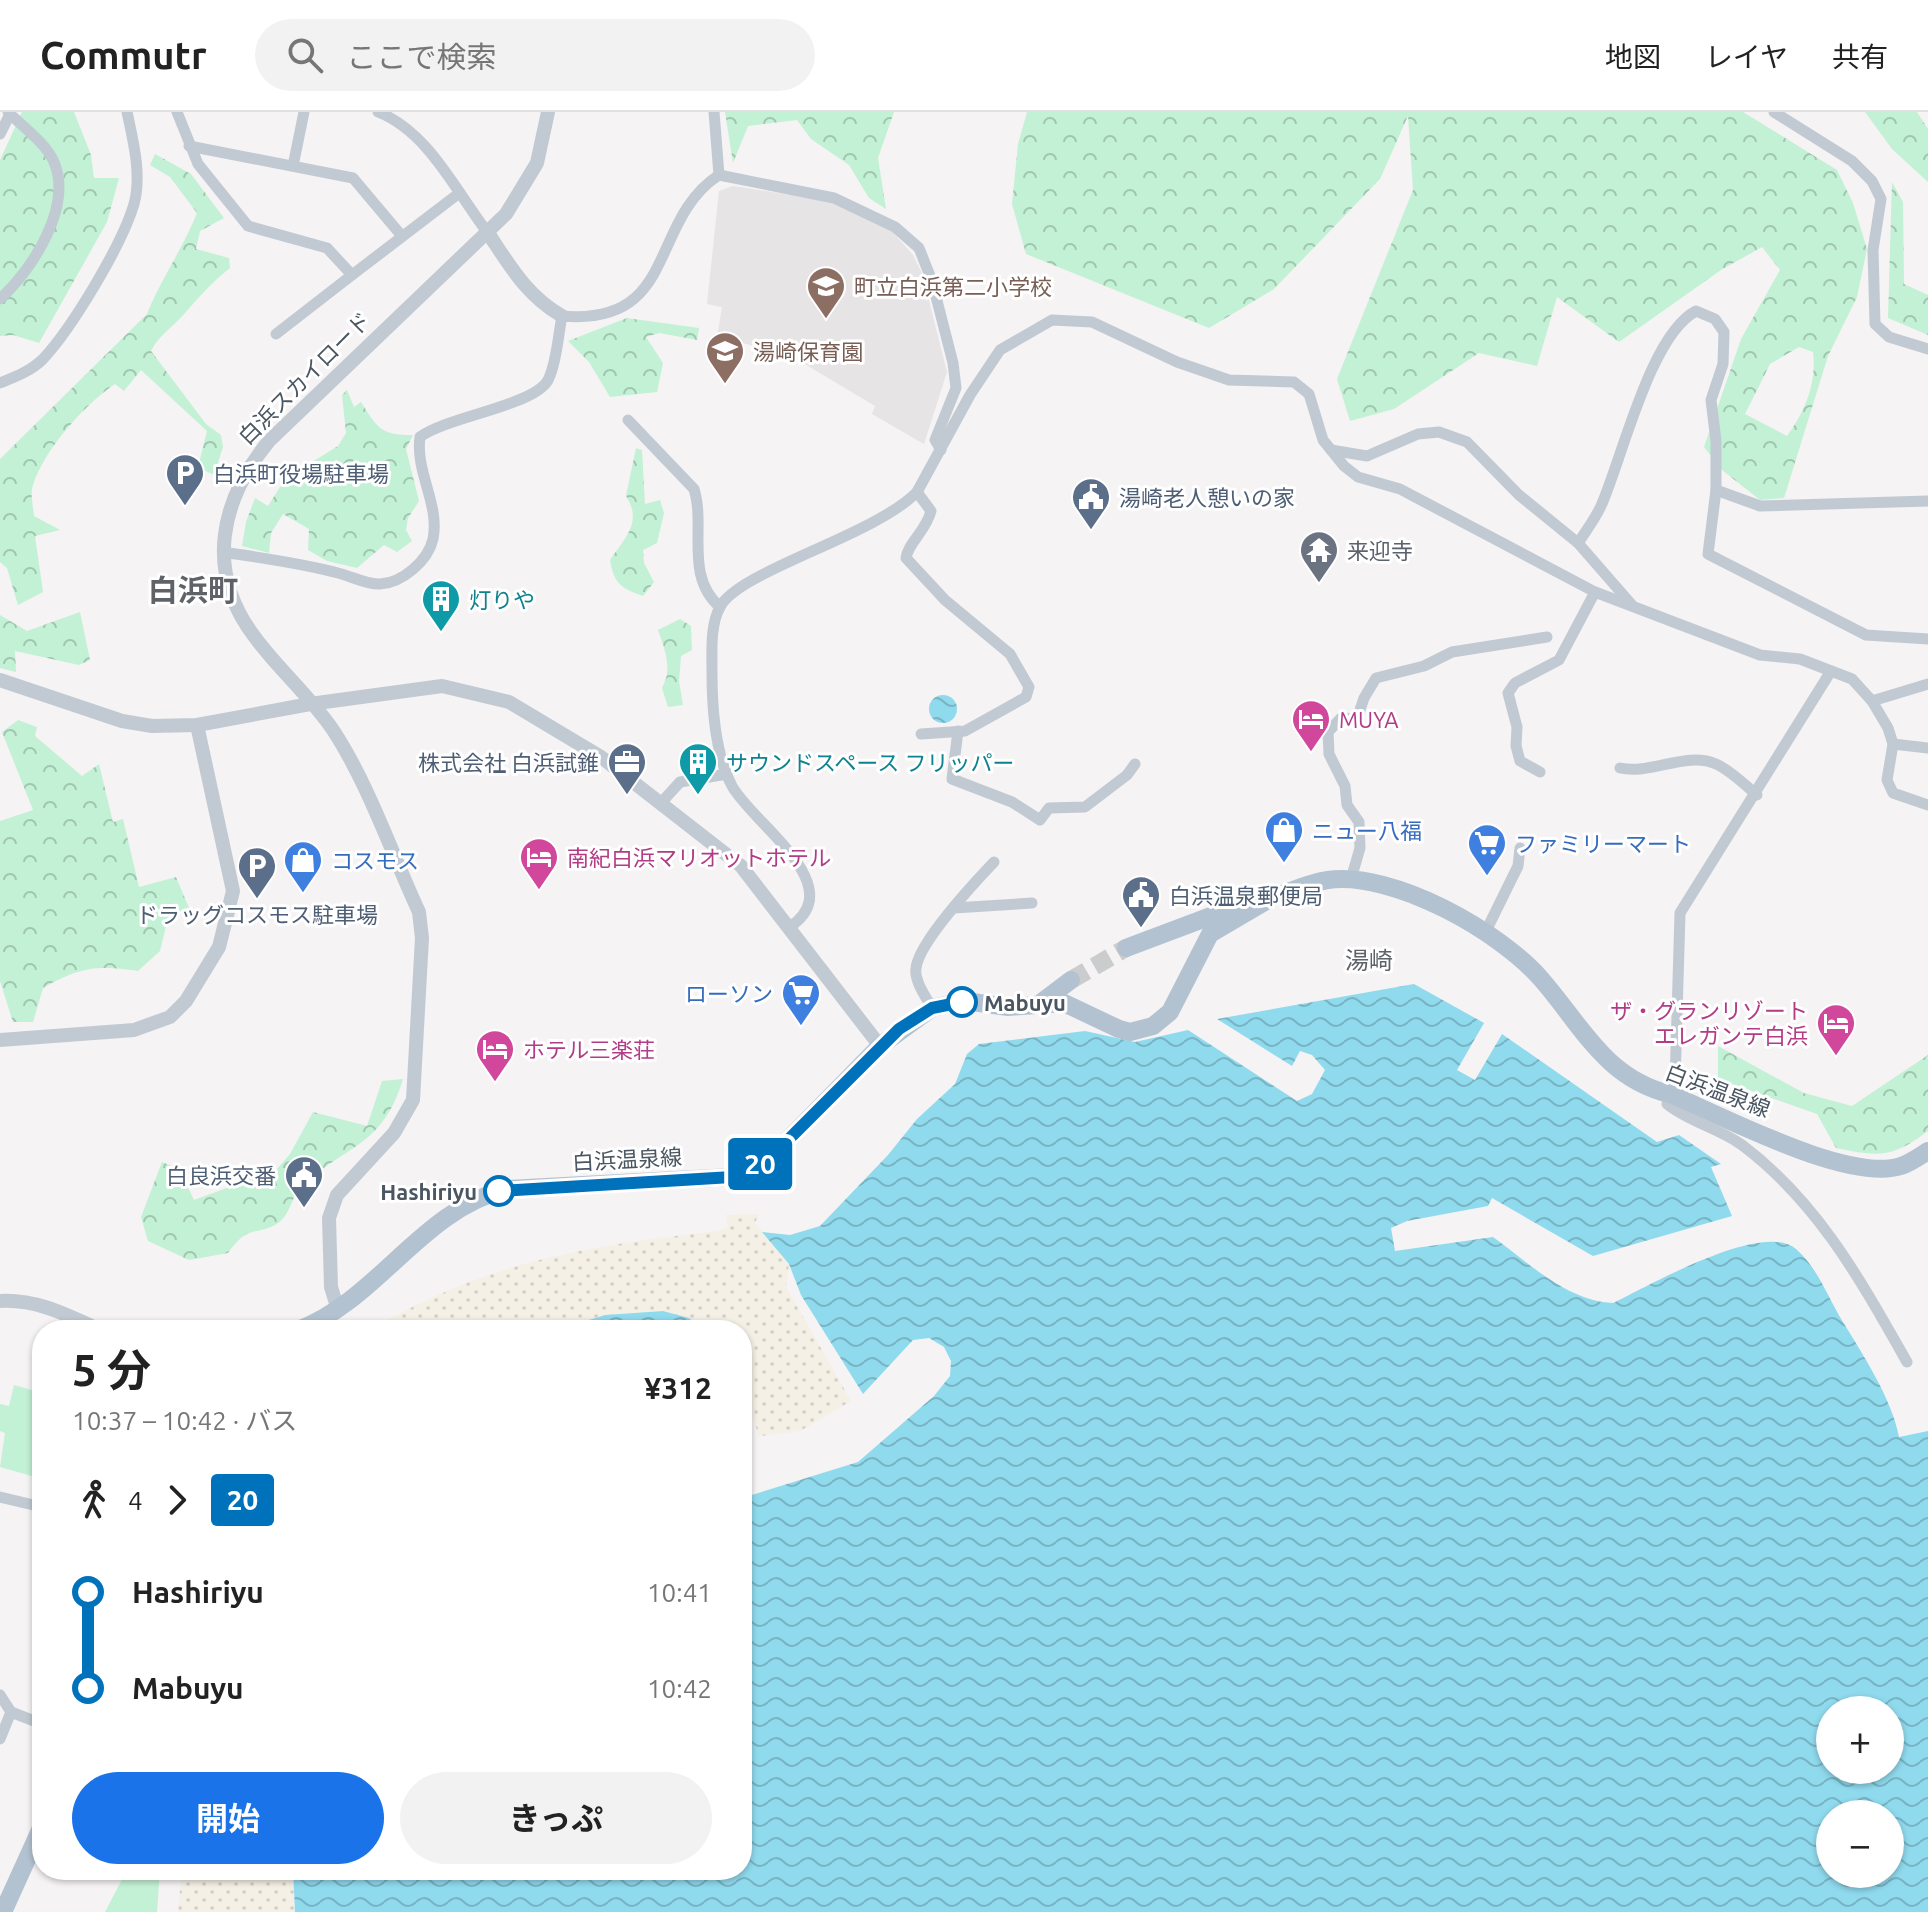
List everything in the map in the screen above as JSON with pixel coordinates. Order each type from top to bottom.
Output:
[{"type":"main road","name":"白浜温泉線","points":[[1126,948],[1247,903],[1319,882],[1351,879],[1385,884],[1485,933],[1541,979],[1606,1060],[1644,1088],[1670,1094],[1832,1162],[1856,1167],[1901,1166],[1928,1151]]},
{"type":"main road","name":"白浜温泉線","points":[[318,1320],[338,1310],[439,1224],[486,1194],[507,1189],[724,1178],[759,1164],[880,1046],[932,1008],[965,1001],[1035,1006],[1064,1003],[1106,1025],[1130,1032],[1153,1026],[1170,1012],[1210,934],[1273,897]]},
{"type":"main road","points":[[1035,1006],[1071,980]]},
{"type":"main road","points":[[3,1912],[32,1848]]},
{"type":"street","points":[[0,383],[23,374],[43,359],[102,270],[126,225],[135,202],[136,164],[127,112]]},
{"type":"street","points":[[177,112],[198,164],[248,226],[327,248],[352,275]]},
{"type":"street","points":[[293,166],[304,112]]},
{"type":"street","points":[[378,112],[394,118],[414,134],[525,288],[541,304],[562,316],[600,317],[638,296],[665,254],[689,205],[719,175],[714,112]]},
{"type":"street","name":"白浜スカイロード","points":[[338,1310],[331,1287],[329,1218],[337,1195],[394,1133],[413,1100],[422,938],[419,912],[332,728],[252,634],[237,608],[223,552],[224,528],[232,499],[260,453],[455,260],[488,233],[526,186],[540,151],[548,112]]},
{"type":"street","points":[[1774,112],[1852,161],[1872,181],[1881,199],[1873,250],[1875,324],[1889,337],[1928,349]]},
{"type":"street","points":[[0,134],[9,113],[54,162],[58,202],[34,257],[0,299]]},
{"type":"street","points":[[189,146],[358,182],[401,235]]},
{"type":"street","points":[[719,175],[834,198],[895,227],[919,248],[932,281],[955,376],[955,394],[935,440],[941,450]]},
{"type":"street","points":[[276,334],[458,194]]},
{"type":"street","points":[[1578,543],[1600,508],[1641,391],[1682,318],[1696,311],[1715,319],[1724,332],[1723,364],[1711,400],[1716,441],[1716,490],[1708,554],[1866,635],[1928,639]]},
{"type":"street","points":[[223,552],[287,562],[378,585],[400,579],[419,565],[433,541],[433,515],[417,456],[420,437],[435,425],[536,394],[549,380],[562,316]]},
{"type":"street","points":[[791,926],[802,919],[810,901],[805,876],[784,845],[749,811],[727,774],[715,716],[712,674],[714,632],[720,607],[726,597],[752,580],[894,513],[917,492],[970,395],[1000,350],[1031,329],[1052,320],[1070,319],[1112,330],[1177,362],[1229,380],[1294,382],[1309,394],[1323,440],[1358,477],[1400,489],[1595,592],[1760,655],[1800,659],[1852,679],[1872,701],[1893,744],[1887,780],[1893,793],[1928,805]]},
{"type":"street","points":[[628,420],[694,489],[697,563],[713,602],[720,607]]},
{"type":"street","points":[[1331,450],[1367,456],[1418,434],[1439,432],[1467,442],[1519,495],[1578,543],[1635,608]]},
{"type":"street","points":[[1716,490],[1760,506],[1928,501]]},
{"type":"street","points":[[917,492],[931,511],[924,532],[907,549],[906,558],[945,600],[1010,654],[1029,687],[1026,697],[984,722],[958,731],[921,734]]},
{"type":"street","points":[[1540,772],[1520,761],[1516,746],[1517,727],[1508,693],[1515,683],[1559,660],[1595,592]]},
{"type":"street","points":[[1351,879],[1360,848],[1359,822],[1347,805],[1345,786],[1329,754],[1328,732],[1341,718],[1357,719],[1364,698],[1376,678],[1424,666],[1452,652],[1547,637]]},
{"type":"street","points":[[1831,671],[1757,795],[1680,913],[1675,1083],[1667,1104],[1675,1111],[1739,1142],[1793,1188],[1856,1272],[1907,1362]]},
{"type":"street","points":[[0,680],[122,721],[152,726],[197,725],[310,704],[442,686],[509,702],[601,757],[741,866],[791,926],[880,1046]]},
{"type":"street","points":[[1872,701],[1928,684]]},
{"type":"street","points":[[0,1040],[134,1030],[170,1017],[186,1001],[219,947],[230,915],[233,891],[197,725]]},
{"type":"street","points":[[958,731],[952,779],[1012,802],[1040,820],[1049,808],[1085,807],[1127,775],[1135,764]]},
{"type":"street","points":[[1893,744],[1928,748]]},
{"type":"street","points":[[1620,768],[1634,771],[1695,760],[1716,764],[1757,795]]},
{"type":"street","points":[[660,804],[680,782],[727,774]]},
{"type":"street","points":[[1485,933],[1518,866],[1520,848]]},
{"type":"street","points":[[932,1008],[918,983],[915,969],[954,908],[994,862]]},
{"type":"street","points":[[954,908],[1032,903]]},
{"type":"street","points":[[0,1301],[27,1301],[78,1320]]},
{"type":"street","points":[[0,1497],[32,1505]]},
{"type":"street","points":[[0,1695],[11,1712],[32,1720]]},
{"type":"street","points":[[0,1739],[11,1712]]},
{"type":"shaded area","name":"町立白浜第二小学校","points":[[733,186],[825,200],[890,229],[913,255],[922,273],[947,372],[924,444],[872,414],[875,406],[788,354],[717,337],[722,307],[707,304],[719,191]]},
{"type":"green space","points":[[22,112],[74,112],[91,155],[94,178],[119,178],[107,222],[39,343],[13,335],[0,336],[0,160]]},
{"type":"green space","points":[[725,112],[894,112],[878,158],[886,209],[869,198],[849,165],[811,139],[797,120],[748,126],[733,163]]},
{"type":"green space","points":[[1027,112],[1743,112],[1837,170],[1853,203],[1867,249],[1857,297],[1828,356],[1784,498],[1760,500],[1722,470],[1704,447],[1741,339],[1780,270],[1762,247],[1721,270],[1619,342],[1557,297],[1537,366],[1479,353],[1394,409],[1350,421],[1337,379],[1413,190],[1408,116],[1380,179],[1274,289],[1209,328],[1026,254],[1012,204],[1018,144]],"holes":[[[1799,347],[1813,352],[1813,374],[1808,396],[1787,436],[1745,414],[1770,364]]]},
{"type":"green space","points":[[1865,112],[1917,112],[1928,129],[1928,182],[1892,149]]},
{"type":"green space","points":[[155,154],[191,174],[224,218],[200,231],[196,249],[229,258],[230,268],[151,351],[206,424],[221,435],[223,447],[214,475],[198,467],[207,431],[141,370],[124,391],[115,384],[103,393],[67,429],[38,471],[32,492],[34,516],[60,530],[35,536],[43,592],[18,605],[7,568],[0,562],[0,459],[147,314],[197,213],[170,177],[150,165]]},
{"type":"green space","points":[[1892,182],[1903,202],[1904,284],[1928,295],[1928,335],[1888,318]]},
{"type":"green space","points":[[627,318],[699,328],[697,340],[659,333],[646,337],[663,363],[657,392],[610,397],[589,362],[568,341]]},
{"type":"green space","points":[[347,390],[354,407],[361,402],[381,429],[394,434],[413,435],[406,449],[419,501],[408,518],[406,530],[412,541],[397,552],[384,545],[357,568],[327,561],[308,550],[309,529],[283,514],[271,533],[269,553],[242,546],[246,522],[255,498],[268,506],[285,479],[338,446],[346,433],[342,395]]},
{"type":"green space","points":[[636,448],[642,450],[645,504],[660,500],[664,513],[657,543],[643,550],[644,563],[654,582],[643,596],[620,584],[610,560],[632,522],[631,505],[626,496]]},
{"type":"green space","points":[[80,612],[90,660],[79,665],[15,651],[16,672],[0,668],[0,615],[27,631]]},
{"type":"green space","points":[[680,619],[691,626],[692,650],[681,656],[679,681],[683,705],[668,707],[662,688],[667,674],[667,659],[658,630]]},
{"type":"green space","points":[[18,720],[37,727],[35,736],[82,776],[99,764],[113,822],[123,819],[139,887],[176,877],[189,908],[168,918],[160,951],[138,971],[89,969],[43,988],[33,1022],[13,1022],[0,981],[0,821],[33,810],[2,732]]},
{"type":"green space","points":[[1718,1046],[1804,1093],[1852,1106],[1928,1055],[1928,1131],[1905,1146],[1885,1153],[1836,1148],[1817,1114],[1718,1079]]},
{"type":"green space","points":[[403,1079],[385,1119],[361,1143],[301,1187],[286,1215],[278,1223],[242,1237],[228,1253],[189,1260],[148,1241],[141,1217],[162,1162],[179,1169],[194,1200],[232,1186],[245,1171],[270,1177],[290,1154],[313,1112],[367,1126],[382,1081]]},
{"type":"green space","points":[[14,1385],[32,1390],[32,1476],[0,1467],[5,1433],[0,1431],[0,1404],[9,1406]]},
{"type":"green space","points":[[122,1880],[159,1880],[157,1912],[105,1912]]},
{"type":"sand","points":[[759,1214],[755,1223],[789,1264],[786,1287],[851,1401],[800,1431],[759,1436],[752,1415],[752,1320],[605,1315],[589,1320],[389,1320],[497,1272],[581,1251],[719,1231],[728,1227],[726,1215]]},
{"type":"sand","points":[[181,1880],[293,1880],[295,1912],[178,1912]]},
{"type":"water","points":[[943,695],[953,699],[957,709],[953,719],[943,723],[933,719],[929,709],[933,699]]},
{"type":"water","points":[[1414,984],[1484,1023],[1457,1070],[1475,1080],[1502,1034],[1657,1142],[1679,1135],[1721,1164],[1711,1167],[1732,1216],[1593,1256],[1492,1198],[1488,1206],[1407,1221],[1391,1228],[1395,1251],[1493,1237],[1564,1288],[1596,1301],[1613,1303],[1705,1259],[1758,1243],[1780,1242],[1796,1249],[1811,1265],[1876,1378],[1899,1437],[1928,1431],[1928,1912],[295,1912],[293,1880],[752,1880],[752,1495],[858,1462],[934,1396],[950,1376],[951,1361],[944,1347],[929,1338],[913,1340],[863,1394],[801,1295],[789,1264],[762,1232],[790,1235],[820,1226],[888,1155],[917,1119],[955,1084],[967,1054],[979,1044],[1085,1031],[1135,1042],[1188,1030],[1297,1101],[1312,1094],[1325,1070],[1312,1055],[1300,1051],[1292,1066],[1217,1019]]},
{"type":"water","points":[[663,1311],[692,1320],[589,1320],[605,1315]]},
{"type":"tunnel","points":[[1071,980],[1126,948]]},
{"type":"bus line","name":"20","points":[[499,1191],[732,1177],[759,1164],[785,1143],[899,1029],[932,1008],[962,1002]]},
{"type":"place","name":"町立白浜第二小学校","points":[[826,320]]},
{"type":"place","name":"湯崎保育園","points":[[725,385]]},
{"type":"place","name":"白浜町役場駐車場","points":[[185,507]]},
{"type":"place","name":"湯崎老人憩いの家","points":[[1091,531]]},
{"type":"place","name":"来迎寺","points":[[1319,584]]},
{"type":"place","name":"灯りや","points":[[441,633]]},
{"type":"place","name":"MUYA","points":[[1311,753]]},
{"type":"place","name":"株式会社 白浜試錐","points":[[627,796]]},
{"type":"place","name":"サウンドスペース フリッパー","points":[[698,796]]},
{"type":"place","name":"ニュー八福","points":[[1284,864]]},
{"type":"place","name":"ファミリーマート","points":[[1487,877]]},
{"type":"place","name":"南紀白浜マリオットホテル","points":[[539,891]]},
{"type":"place","name":"コスモス","points":[[303,894]]},
{"type":"place","name":"ドラッグコスモス駐車場","points":[[257,900]]},
{"type":"place","name":"白浜温泉郵便局","points":[[1141,929]]},
{"type":"place","name":"Mabuyu","points":[[962,1002]]},
{"type":"place","name":"ローソン","points":[[801,1027]]},
{"type":"place","name":"ザ・グランリゾート エレガンテ白浜","points":[[1836,1057]]},
{"type":"place","name":"ホテル三楽荘","points":[[495,1083]]},
{"type":"place","name":"Hashiriyu","points":[[499,1191]]},
{"type":"place","name":"白良浜交番","points":[[304,1209]]},
{"type":"district","name":"白浜町","points":[[193,590]]},
{"type":"district","name":"湯崎","points":[[1369,960]]}]
